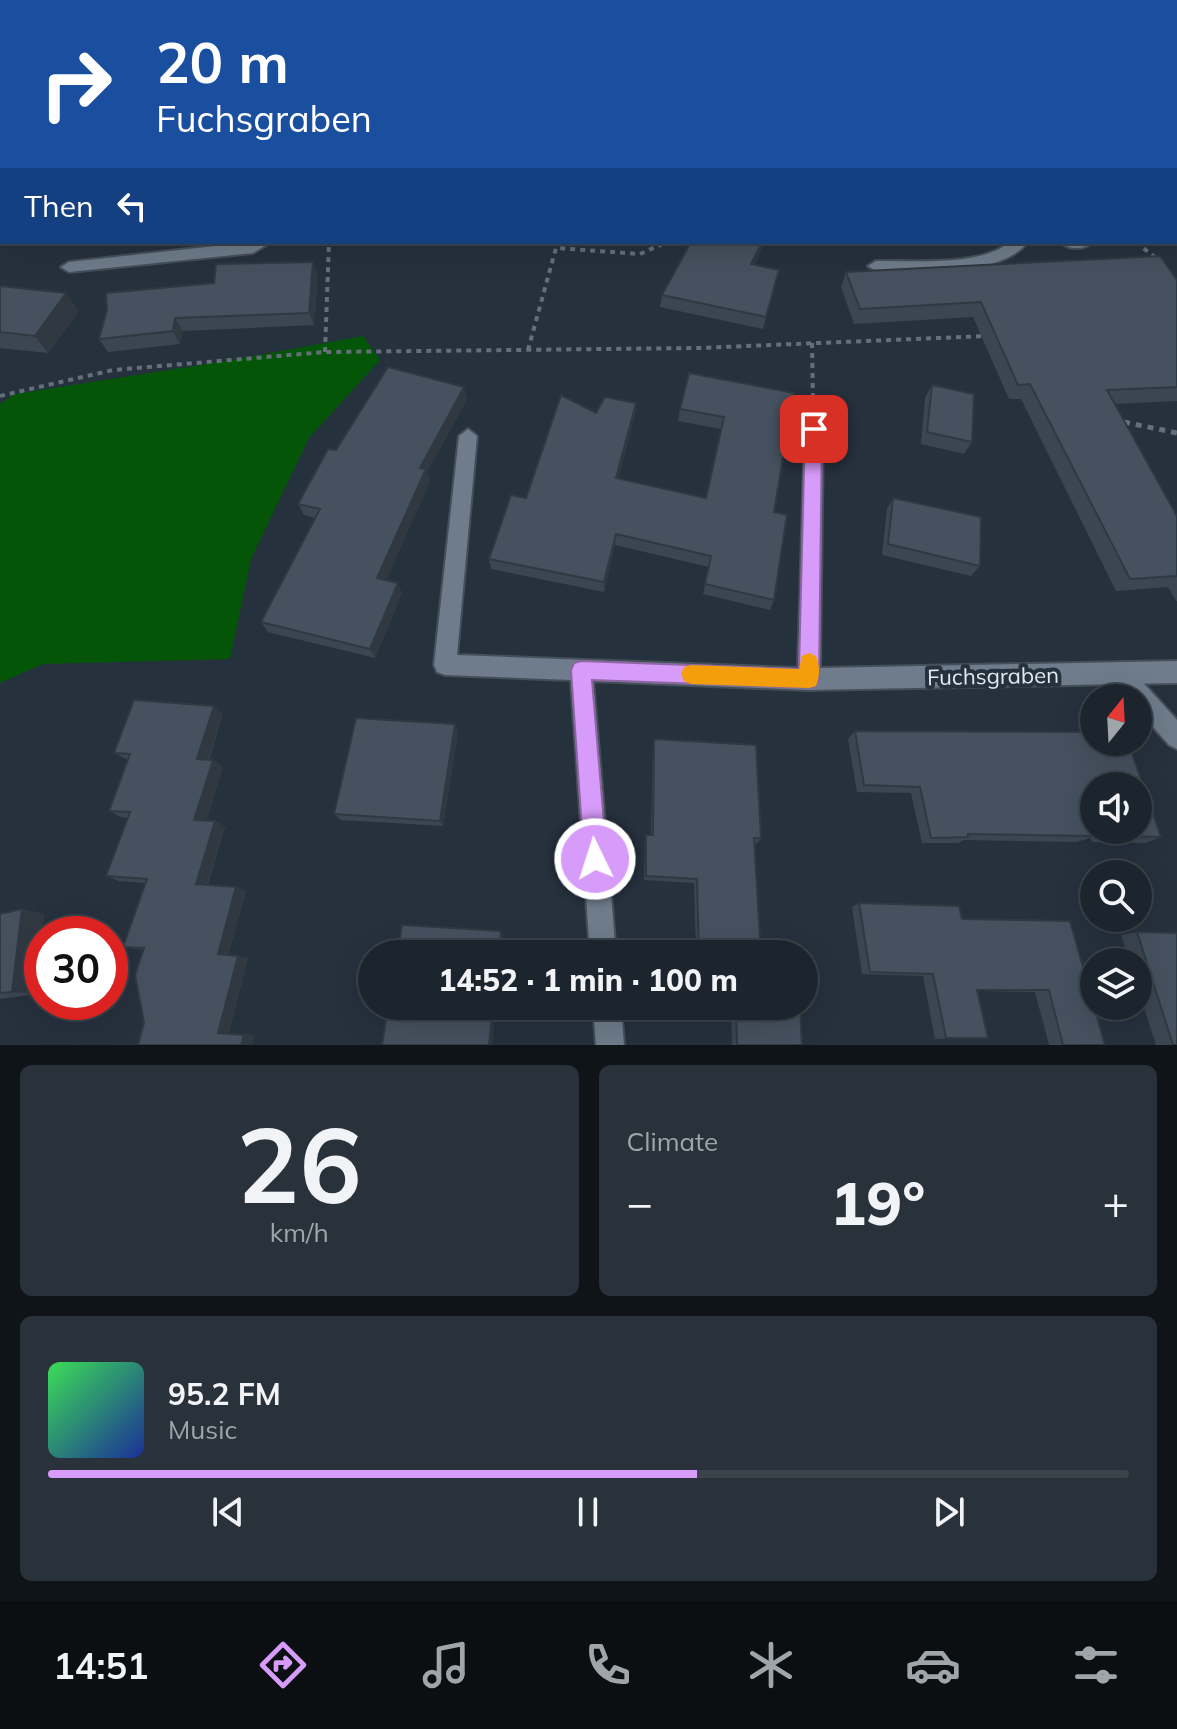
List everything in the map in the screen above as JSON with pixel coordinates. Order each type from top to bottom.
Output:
[{"type":"street","points":[[69,267],[253,248],[260,244]]},
{"type":"street","points":[[876,266],[983,261],[1014,250],[1018,244]]},
{"type":"street","points":[[809,679],[814,429]]},
{"type":"street","name":"Fuchsgraben","points":[[468,436],[445,665],[809,679],[1177,672]]},
{"type":"street","points":[[581,670],[602,940]]},
{"type":"street","points":[[1120,673],[1177,737]]},
{"type":"street","points":[[608,1020],[610,1045]]},
{"type":"path","points":[[325,352],[329,244]]},
{"type":"path","points":[[528,350],[556,248],[640,254],[662,244]]},
{"type":"path","points":[[1139,244],[1155,256],[1162,266]]},
{"type":"path","points":[[0,396],[113,370],[325,352],[528,350],[1002,336]]},
{"type":"path","points":[[812,343],[814,429]]},
{"type":"path","points":[[1116,411],[1125,424],[1177,433]]},
{"type":"green space","points":[[363,336],[380,360],[309,438],[251,559],[230,659],[43,664],[0,683],[0,404],[15,394]]},
{"type":"building","points":[[690,244],[761,244],[751,264],[779,270],[766,317],[662,295]]},
{"type":"building","points":[[1160,256],[1177,280],[1177,387],[1107,390],[1177,516],[1177,576],[1130,579],[1030,384],[1018,385],[981,302],[860,309],[846,272]]},
{"type":"building","points":[[313,262],[309,313],[175,318],[173,331],[99,339],[107,310],[106,293],[214,283],[216,264]]},
{"type":"building","points":[[0,286],[66,293],[35,336],[0,332]]},
{"type":"building","points":[[388,367],[464,387],[420,468],[426,469],[377,578],[398,583],[370,649],[261,622],[320,509],[298,504],[328,449],[336,450]]},
{"type":"building","points":[[689,373],[794,393],[774,512],[787,515],[774,600],[705,584],[711,556],[616,534],[604,582],[489,559],[511,495],[526,498],[561,395],[596,413],[605,397],[636,403],[616,478],[706,498],[724,417],[680,409]]},
{"type":"building","points":[[932,385],[974,394],[972,442],[927,432]]},
{"type":"building","points":[[893,498],[981,517],[980,566],[888,544]]},
{"type":"building","points":[[134,700],[214,706],[197,759],[213,760],[194,820],[215,821],[196,884],[236,887],[218,954],[238,956],[218,1033],[244,1035],[241,1045],[138,1045],[144,1023],[135,975],[144,948],[128,947],[128,933],[147,879],[106,876],[130,812],[109,811],[130,754],[114,753]]},
{"type":"building","points":[[356,718],[455,724],[440,821],[334,814]]},
{"type":"building","points":[[855,731],[1080,732],[1080,756],[1133,756],[1138,772],[1080,772],[1080,836],[968,834],[968,837],[931,838],[920,787],[864,785]]},
{"type":"building","points":[[654,739],[756,745],[761,838],[754,838],[760,940],[699,940],[697,879],[646,876],[646,835],[653,835]]},
{"type":"building","points":[[1152,811],[1161,837],[1152,837]]},
{"type":"building","points":[[859,903],[959,906],[962,919],[1070,921],[1080,956],[1080,1020],[1098,1020],[1105,1045],[1063,1045],[1049,990],[977,990],[988,1038],[946,1038],[933,974],[870,972]]},
{"type":"building","points":[[22,909],[12,992],[0,993],[0,914]]},
{"type":"building","points":[[402,925],[501,931],[500,940],[399,940]]},
{"type":"building","points":[[1137,932],[1177,933],[1177,1045],[1173,1045],[1152,979],[1152,948],[1142,948]]},
{"type":"building","points":[[386,1020],[492,1020],[489,1045],[382,1045]]},
{"type":"building","points":[[736,1020],[801,1020],[802,1045],[737,1045]]},
{"type":"slow traffic","points":[[691,674],[809,679],[809,663]]},
{"type":"route","points":[[595,859],[581,670],[809,679],[814,429]]}]
